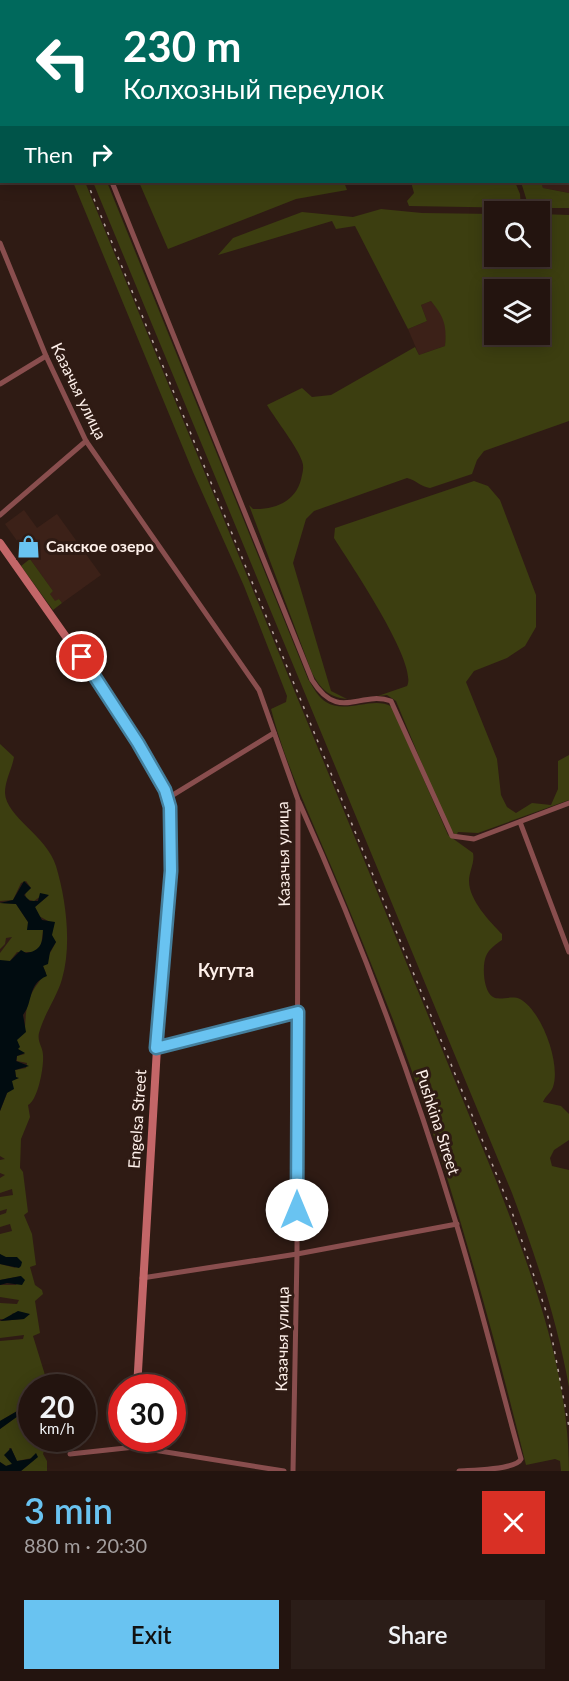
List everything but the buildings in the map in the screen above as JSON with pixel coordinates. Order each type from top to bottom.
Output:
[{"type":"street","points":[[112,183],[312,680],[319,692],[335,702],[391,701],[452,836],[474,839],[569,803]]},
{"type":"street","name":"Казачья улица","points":[[0,243],[46,356],[86,441],[252,678],[264,699],[298,800],[297,1254],[293,1471]]},
{"type":"street","points":[[0,384],[46,356]]},
{"type":"street","points":[[0,515],[86,441]]},
{"type":"street","name":"Engelsa Street","points":[[0,543],[108,695],[168,798],[171,855],[156,1048],[138,1374]]},
{"type":"street","points":[[168,798],[274,733]]},
{"type":"street","name":"Pushkina Street","points":[[298,800],[331,873],[400,1052],[456,1224],[520,1462],[503,1467],[459,1471]]},
{"type":"street","points":[[520,822],[569,952]]},
{"type":"street","points":[[156,1048],[298,1012]]},
{"type":"street","points":[[142,1278],[297,1254],[456,1224]]},
{"type":"street","points":[[70,1454],[108,1448]]},
{"type":"street","points":[[183,1452],[284,1471]]},
{"type":"shaded area","points":[[73,183],[85,183],[497,1183],[535,1288],[555,1360],[563,1397],[569,1471],[561,1471],[560,1461],[555,1459],[526,1465],[475,1270],[414,1077],[395,1024],[283,749],[271,709],[286,702],[287,696],[244,586],[193,472]]},
{"type":"shaded area","points":[[93,183],[107,183],[308,679],[326,702],[334,705],[342,707],[376,703],[392,707],[448,835],[473,853],[469,881],[472,896],[502,934],[502,940],[487,953],[485,960],[484,978],[487,989],[493,997],[517,998],[528,1005],[536,1015],[548,1039],[555,1077],[552,1089],[543,1102],[561,1106],[569,1114],[569,1140],[554,1150],[550,1158],[552,1166],[569,1170],[569,1387],[545,1289],[512,1193]]},
{"type":"shaded area","points":[[139,183],[344,183],[347,190],[296,199],[168,249]]},
{"type":"shaded area","points":[[411,183],[515,183],[520,201],[484,201],[484,207],[409,206],[407,201],[414,193]]},
{"type":"shaded area","points":[[521,183],[541,183],[543,188],[569,193],[569,208],[550,208],[550,201],[527,201]]},
{"type":"shaded area","points":[[541,183],[569,183],[569,193],[543,188]]},
{"type":"shaded area","points":[[381,209],[422,213],[484,214],[484,267],[550,267],[550,214],[569,215],[569,421],[484,451],[477,460],[472,474],[430,488],[407,478],[314,511],[306,519],[293,563],[331,691],[347,699],[326,691],[312,673],[249,505],[253,509],[262,509],[285,502],[296,491],[303,472],[300,455],[267,405],[302,388],[312,397],[331,395],[415,347],[419,355],[445,346],[445,332],[444,322],[431,301],[421,305],[427,321],[408,329],[355,226],[336,229],[332,221],[218,255],[233,238],[302,212],[353,217]]},
{"type":"shaded area","points":[[431,301],[443,315],[447,326],[445,346],[419,355],[408,329],[427,321],[421,305]]},
{"type":"shaded area","points":[[474,481],[488,486],[500,500],[536,595],[536,627],[525,646],[507,658],[474,671],[466,682],[497,759],[501,795],[507,807],[516,813],[532,803],[551,805],[558,789],[558,761],[569,755],[569,800],[478,833],[458,832],[456,836],[447,824],[396,701],[387,695],[378,696],[407,686],[408,674],[403,657],[381,613],[334,538],[335,528]]},
{"type":"shaded area","points":[[24,510],[37,528],[57,514],[101,575],[62,603],[59,599],[55,602],[50,594],[53,591],[5,524]]},
{"type":"shaded area","points":[[30,559],[53,591],[50,594],[55,601],[59,599],[62,603],[53,610],[21,566]]},
{"type":"shaded area","points":[[0,744],[14,757],[5,788],[7,802],[19,819],[44,845],[56,866],[65,907],[67,952],[62,979],[39,1033],[43,1055],[41,1075],[35,1097],[28,1105],[30,1117],[21,1139],[20,1168],[23,1172],[28,1212],[24,1215],[32,1234],[36,1265],[30,1267],[35,1285],[42,1290],[43,1294],[35,1301],[40,1333],[33,1336],[45,1374],[18,1374],[18,1411],[0,1421],[0,1341],[23,1339],[24,1335],[0,1338],[0,1321],[24,1319],[13,1313],[8,1319],[0,1319],[0,1303],[17,1304],[19,1300],[0,1297],[0,1285],[16,1285],[21,1276],[0,1280],[0,1264],[16,1268],[0,1254],[0,1234],[12,1231],[10,1224],[0,1227],[0,1215],[6,1213],[7,1209],[0,1211],[0,1197],[13,1195],[12,1189],[0,1193],[0,1178],[5,1175],[0,1173],[0,1160],[5,1159],[0,1156],[0,1111],[12,1081],[16,1077],[15,1070],[26,1068],[27,1063],[17,1061],[17,1056],[25,1054],[18,1049],[16,1040],[25,1028],[30,999],[46,973],[43,966],[56,942],[52,939],[48,921],[39,916],[35,907],[48,896],[41,896],[34,901],[26,899],[25,892],[31,888],[26,881],[21,883],[13,900],[0,901]]},
{"type":"shaded area","points":[[24,881],[31,888],[24,895],[30,901],[38,901],[40,893],[49,895],[35,907],[42,920],[55,922],[52,935],[56,942],[50,952],[48,964],[43,966],[47,976],[36,984],[23,1015],[26,1032],[17,1040],[20,1047],[18,1049],[25,1053],[17,1056],[16,1061],[29,1066],[15,1070],[16,1077],[19,1078],[12,1081],[14,1089],[7,1093],[0,1111],[0,960],[10,961],[21,950],[26,953],[35,950],[42,942],[43,934],[43,930],[27,930],[28,922],[16,904],[0,903],[13,900]]},
{"type":"shaded area","points":[[0,903],[16,904],[28,922],[28,930],[43,930],[41,947],[33,952],[17,952],[10,961],[0,961],[0,953],[12,937],[6,938],[5,944],[0,949]]},
{"type":"shaded area","points":[[0,1254],[6,1257],[17,1257],[22,1262],[21,1266],[19,1268],[0,1264]]},
{"type":"shaded area","points":[[21,1276],[25,1280],[22,1285],[7,1283],[0,1285],[0,1280]]},
{"type":"shaded area","points":[[18,1311],[30,1314],[24,1319],[0,1321]]},
{"type":"shaded area","points":[[18,1411],[18,1416],[0,1429],[0,1421]]},
{"type":"shaded area","points":[[18,1416],[18,1452],[44,1452],[47,1471],[21,1471],[34,1460],[32,1458],[17,1461],[11,1448],[9,1448],[12,1464],[6,1466],[0,1462],[0,1429]]},
{"type":"shaded area","points":[[11,1448],[17,1461],[30,1459],[36,1453],[38,1457],[21,1471],[0,1471],[0,1462],[6,1466],[12,1464],[4,1455]]},
{"type":"railway","points":[[87,183],[512,1212],[548,1317],[569,1427]]},
{"type":"place","name":"Сакское озеро","points":[[28,546]]},
{"type":"district","name":"Кугута","points":[[226,971]]},
{"type":"route","points":[[82,657],[138,743],[165,790],[170,807],[171,871],[156,1048],[298,1012],[297,1210]]}]
